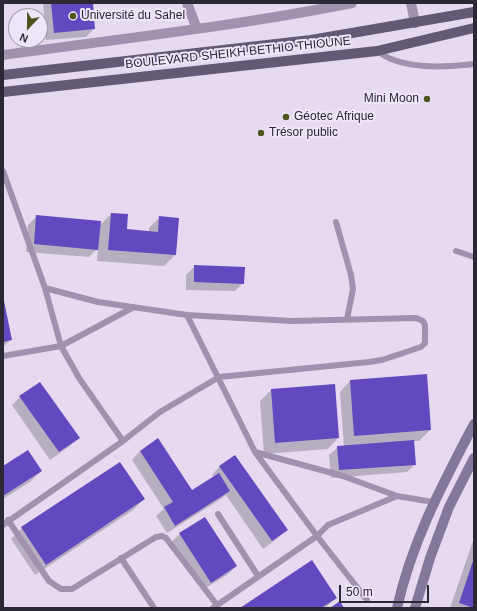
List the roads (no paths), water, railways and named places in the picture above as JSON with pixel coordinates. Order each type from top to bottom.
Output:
[{"type":"main road","name":"BOULEVARD SHEIKH BETHIO THIOUNE","points":[[3,75],[311,40],[474,12]]},
{"type":"main road","name":"BOULEVARD SHEIKH BETHIO THIOUNE","points":[[3,92],[377,51],[474,28]]},
{"type":"street","points":[[187,3],[197,29]]},
{"type":"street","points":[[3,55],[197,29],[315,7],[352,3]]},
{"type":"street","points":[[411,3],[415,23]]},
{"type":"street","points":[[397,608],[413,551],[433,502],[474,424]]},
{"type":"street","points":[[415,608],[432,552],[449,507],[474,458]]},
{"type":"lane","points":[[377,51],[391,59],[418,65],[433,66],[474,64]]},
{"type":"lane","points":[[3,171],[45,288],[61,346],[79,378],[123,441]]},
{"type":"lane","points":[[336,222],[353,289],[347,319]]},
{"type":"lane","points":[[456,251],[474,257]]},
{"type":"lane","points":[[45,288],[98,302],[188,315],[292,321],[416,318],[423,321],[425,325],[425,343],[421,347],[382,360],[219,377],[160,412],[123,441],[6,522],[49,581],[61,589],[72,589],[156,537],[162,536],[166,538],[215,606],[317,536],[328,525],[397,496]]},
{"type":"lane","points":[[3,356],[61,346],[134,307]]},
{"type":"lane","points":[[188,315],[255,452],[317,536],[367,600]]},
{"type":"lane","points":[[255,452],[343,476],[397,496],[433,502]]},
{"type":"lane","points":[[218,514],[258,576]]},
{"type":"lane","points":[[121,558],[154,608]]},
{"type":"place","name":"Université du Sahel","points":[[73,16]]},
{"type":"place","name":"Mini Moon","points":[[427,99]]},
{"type":"place","name":"Géotec Afrique","points":[[286,117]]},
{"type":"place","name":"Trésor public","points":[[261,133]]}]
